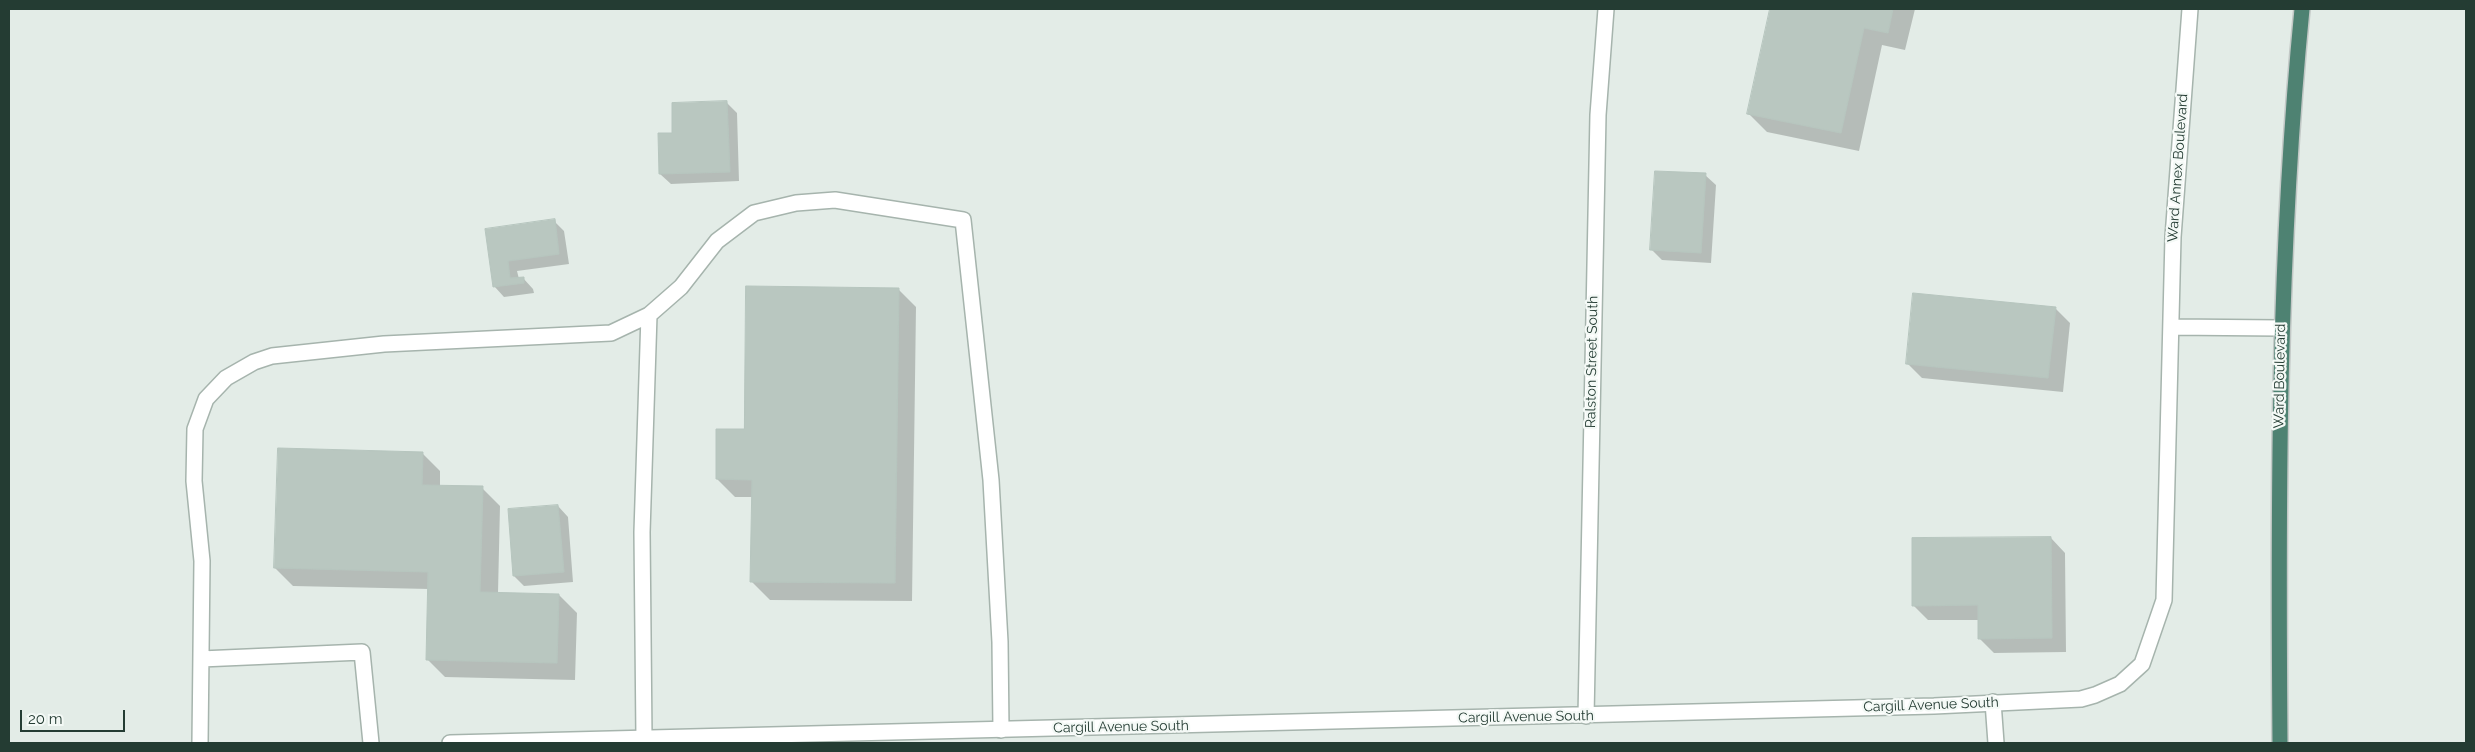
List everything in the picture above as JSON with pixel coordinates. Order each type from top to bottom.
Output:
[{"type":"highway","name":"Ward Boulevard","points":[[2280,743],[2278,536],[2280,328],[2291,119],[2302,9]]},
{"type":"street","name":"Ralston Street South","points":[[1586,716],[1597,154],[1606,9]]},
{"type":"street","name":"Ward Annex Boulevard","points":[[2171,327],[2173,237],[2190,9]]},
{"type":"street","points":[[200,743],[202,561],[194,481],[195,429],[206,399],[226,378],[254,362],[272,356],[384,344],[611,333],[649,315],[681,287],[717,241],[754,213],[796,203],[835,200],[963,220],[991,480],[1000,642],[1001,730]]},
{"type":"street","points":[[644,738],[642,532],[649,315]]},
{"type":"street","name":"Cargill Avenue South","points":[[450,743],[1586,716],[2081,699],[2120,684],[2142,664],[2164,600],[2171,327]]},
{"type":"street","points":[[2171,327],[2280,328]]},
{"type":"street","points":[[201,659],[362,652],[372,743]]},
{"type":"street","points":[[1993,702],[1996,743]]},
{"type":"building","points":[[1770,9],[1893,9],[1888,33],[1864,28],[1841,133],[1747,114]]},
{"type":"building","points":[[727,101],[730,172],[659,174],[658,133],[672,133],[672,103]]},
{"type":"building","points":[[1655,171],[1706,173],[1701,253],[1650,250]]},
{"type":"building","points":[[555,219],[559,254],[508,261],[510,278],[524,277],[524,283],[493,287],[485,229]]},
{"type":"building","points":[[746,286],[899,288],[895,583],[750,582],[752,480],[716,479],[716,429],[744,429]]},
{"type":"building","points":[[1913,293],[2056,307],[2048,378],[1906,364]]},
{"type":"building","points":[[278,448],[423,452],[422,485],[483,486],[480,592],[559,594],[557,663],[426,660],[428,572],[274,568]]},
{"type":"building","points":[[558,505],[564,572],[513,576],[508,509]]},
{"type":"building","points":[[2051,537],[2052,638],[1978,639],[1978,605],[1912,606],[1912,538]]}]
